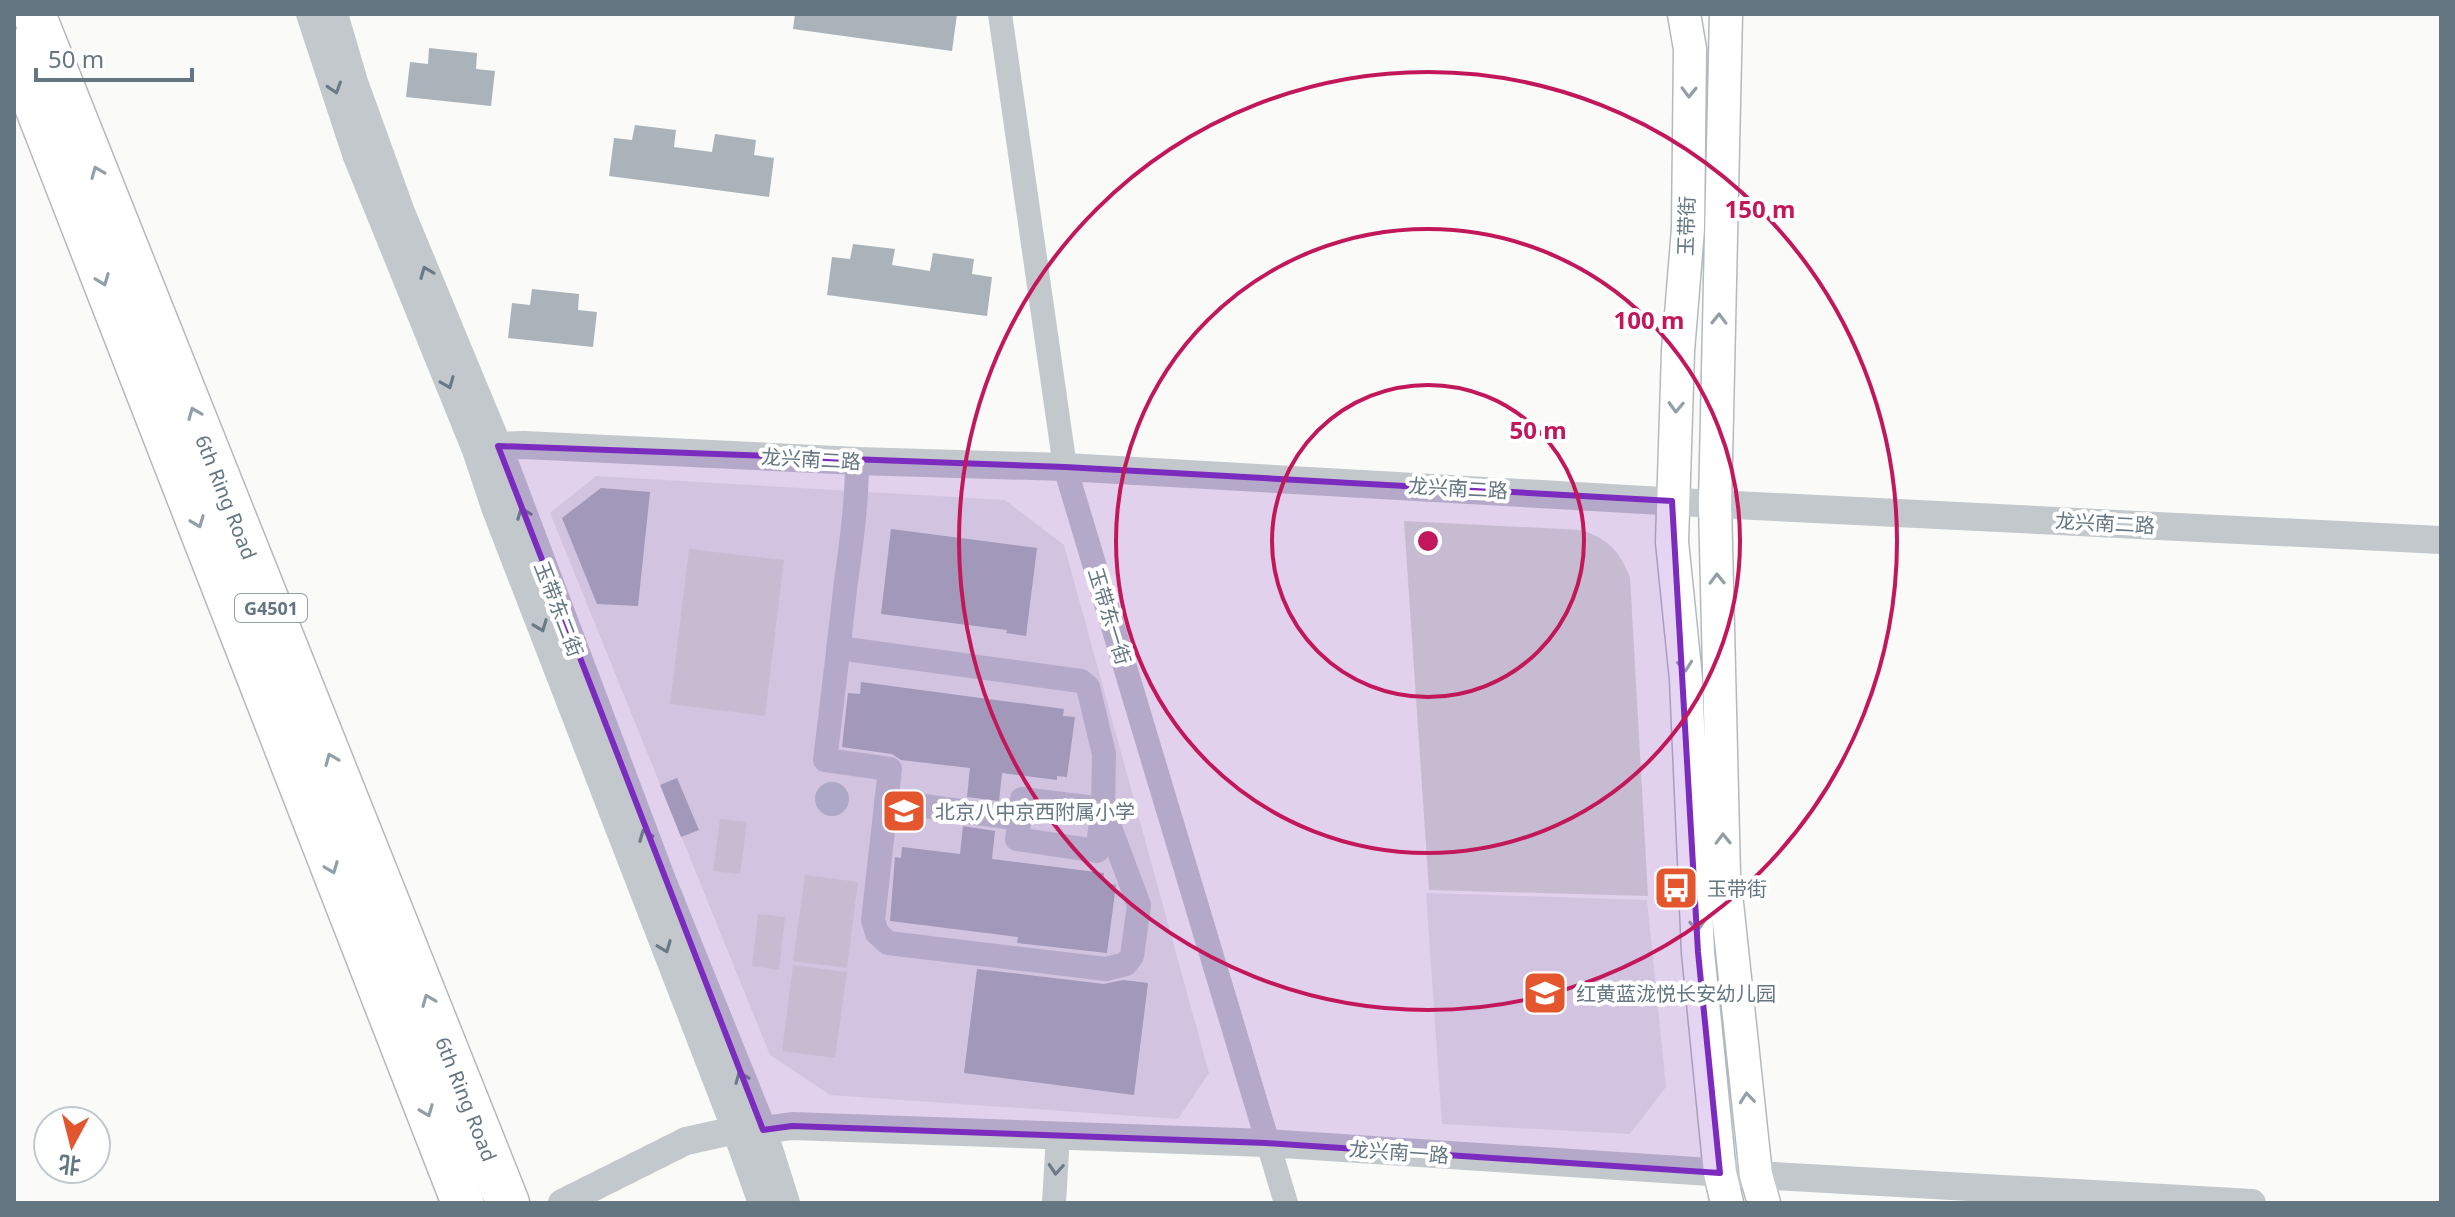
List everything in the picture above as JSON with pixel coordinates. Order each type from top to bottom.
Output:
[{"type":"highway","name":"6th Ring Road","points":[[34,14],[508,1203]]},
{"type":"highway","name":"6th Ring Road","points":[[14,50],[463,1203]]},
{"type":"main road","name":"玉带街","points":[[1684,14],[1690,49],[1688,229],[1678,351],[1672,542],[1686,679],[1698,952],[1724,1188]]},
{"type":"main road","name":"玉带街","points":[[1726,14],[1715,504],[1724,875],[1760,1189]]},
{"type":"street","name":"玉带东二街","points":[[310,14],[356,154],[487,448],[662,880],[750,1130],[786,1203]]},
{"type":"street","name":"玉带东二街","points":[[334,14],[354,82],[487,448]]},
{"type":"street","name":"玉带东一街","points":[[1000,14],[1065,467],[1286,1203]]},
{"type":"street","name":"龙兴南二路","points":[[487,448],[1065,467],[1715,504],[2441,540]]},
{"type":"street","points":[[857,461],[857,492],[825,760],[890,769],[873,920],[877,933],[908,956],[1106,969],[1126,964],[1132,956],[1139,905],[1103,809]]},
{"type":"street","points":[[838,648],[1081,681],[1088,687],[1104,754],[1103,809],[1097,851],[1017,839],[1022,799],[1103,809]]},
{"type":"street","points":[[886,801],[1020,819]]},
{"type":"street","name":"龙兴南一路","points":[[562,1203],[686,1141],[792,1126],[1266,1143],[1724,1188],[2252,1203]]},
{"type":"street","name":"玉带东二街","points":[[750,1130],[762,1203]]},
{"type":"street","points":[[1054,1203],[1058,1135]]},
{"type":"highlighted area","points":[[498,446],[1065,467],[1672,501],[1698,952],[1720,1173],[1266,1143],[792,1126],[763,1130]]},
{"type":"shaded area","name":"北京八中京西附属小学","points":[[596,476],[1005,500],[1064,545],[1209,1073],[1178,1119],[830,1095],[770,1055],[550,513]]},
{"type":"shaded area","points":[[1404,521],[1582,530],[1606,542],[1621,559],[1630,577],[1648,896],[1429,890]]},
{"type":"shaded area","points":[[689,549],[784,560],[765,716],[670,704]]},
{"type":"shaded area","points":[[832,782],[844,787],[849,799],[844,811],[832,816],[820,811],[815,799],[820,787]]},
{"type":"shaded area","points":[[720,819],[747,822],[740,874],[713,871]]},
{"type":"shaded area","points":[[805,875],[858,882],[847,968],[793,961]]},
{"type":"shaded area","name":"红黄蓝泷悦长安幼儿园","points":[[1426,893],[1647,900],[1666,1087],[1630,1134],[1442,1124]]},
{"type":"shaded area","points":[[758,914],[785,917],[779,970],[752,966]]},
{"type":"shaded area","points":[[793,965],[847,972],[835,1058],[782,1051]]},
{"type":"building","points":[[795,14],[957,14],[952,51],[793,29]]},
{"type":"building","points":[[429,48],[477,53],[476,69],[495,71],[491,106],[406,97],[410,62],[428,64]]},
{"type":"building","points":[[635,125],[676,130],[674,147],[712,152],[715,134],[756,140],[754,155],[774,158],[769,197],[609,176],[614,138],[632,140]]},
{"type":"building","points":[[853,244],[895,249],[892,265],[930,271],[933,253],[974,259],[972,274],[992,277],[987,316],[827,295],[832,257],[850,259]]},
{"type":"building","points":[[532,289],[579,294],[578,310],[597,312],[593,347],[508,338],[512,303],[530,305]]},
{"type":"building","points":[[601,488],[650,492],[638,606],[597,604],[562,518]]},
{"type":"building","points":[[891,529],[1037,548],[1026,636],[1006,633],[1007,630],[881,614]]},
{"type":"building","points":[[861,682],[1064,709],[1063,716],[1075,717],[1067,777],[1057,776],[1057,780],[1002,773],[999,801],[967,797],[970,768],[901,760],[892,754],[842,747],[848,693],[860,694]]},
{"type":"building","points":[[677,778],[699,830],[681,837],[660,785]]},
{"type":"building","points":[[963,826],[995,831],[992,859],[1104,873],[1103,882],[1116,885],[1107,953],[1017,943],[1018,937],[890,921],[895,857],[901,858],[902,847],[960,854]]},
{"type":"building","points":[[977,969],[1104,984],[1123,980],[1148,983],[1134,1095],[964,1073]]},
{"type":"place","name":"北京八中京西附属小学","points":[[904,811]]},
{"type":"place","name":"玉带街","points":[[1676,888]]},
{"type":"place","name":"红黄蓝泷悦长安幼儿园","points":[[1545,993]]}]
